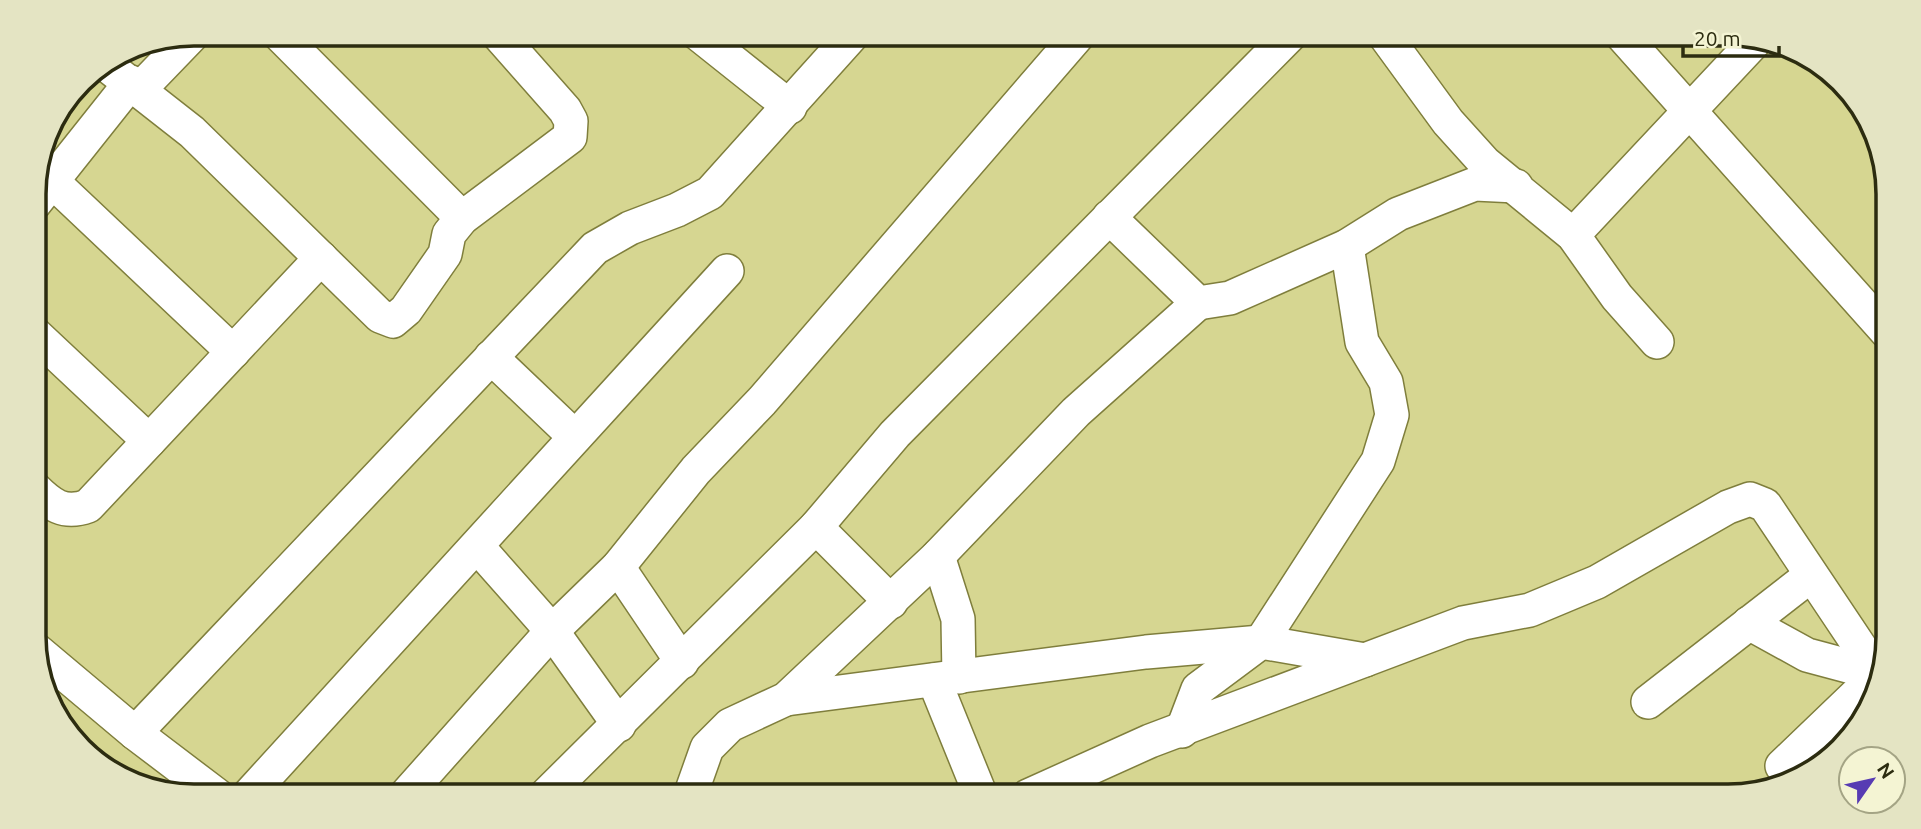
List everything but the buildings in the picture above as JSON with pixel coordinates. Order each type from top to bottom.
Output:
[{"type":"street","points":[[291,46],[462,218]]},
{"type":"street","points":[[113,69],[192,132],[380,316],[393,321],[406,310],[445,254],[449,234],[462,218],[570,137],[572,129],[565,110],[508,46]]},
{"type":"street","points":[[713,46],[790,107]]},
{"type":"street","points":[[135,733],[595,248],[630,228],[677,210],[710,193],[843,46]]},
{"type":"street","points":[[416,784],[552,631],[618,567],[696,470],[762,401],[1069,46]]},
{"type":"street","points":[[558,784],[816,527],[895,434],[1279,46]]},
{"type":"street","points":[[1392,46],[1448,122],[1485,163],[1573,235],[1617,297],[1657,342]]},
{"type":"street","points":[[1631,46],[1689,112],[1876,312]]},
{"type":"street","points":[[46,190],[135,86],[179,47]]},
{"type":"street","points":[[1573,235],[1750,47]]},
{"type":"street","points":[[786,699],[939,556],[1076,412],[1198,303],[1230,298],[1347,246],[1398,214],[1475,184],[1516,186]]},
{"type":"street","points":[[46,196],[233,352]]},
{"type":"street","points":[[1109,217],[1198,303]]},
{"type":"street","points":[[1182,731],[1198,688],[1261,642],[1378,461],[1392,415],[1386,382],[1362,342],[1347,246]]},
{"type":"street","points":[[46,497],[61,509],[75,511],[88,506],[321,258]]},
{"type":"street","points":[[259,784],[727,271]]},
{"type":"street","points":[[46,343],[149,441]]},
{"type":"street","points":[[491,356],[575,437]]},
{"type":"street","points":[[1056,783],[1150,741],[1463,623],[1530,610],[1575,592],[1728,507],[1750,499],[1765,505],[1873,666]]},
{"type":"street","points":[[816,527],[891,601]]},
{"type":"street","points":[[477,546],[552,631],[619,725]]},
{"type":"street","points":[[939,556],[958,619],[947,678],[977,783]]},
{"type":"street","points":[[618,567],[682,662]]},
{"type":"street","points":[[1648,702],[1810,576]]},
{"type":"street","points":[[1749,623],[1807,655],[1871,673]]},
{"type":"street","points":[[699,784],[707,748],[730,725],[786,699],[1146,652],[1261,642],[1365,660]]},
{"type":"street","points":[[48,660],[135,733],[202,784]]},
{"type":"street","points":[[1782,766],[1866,687]]}]
